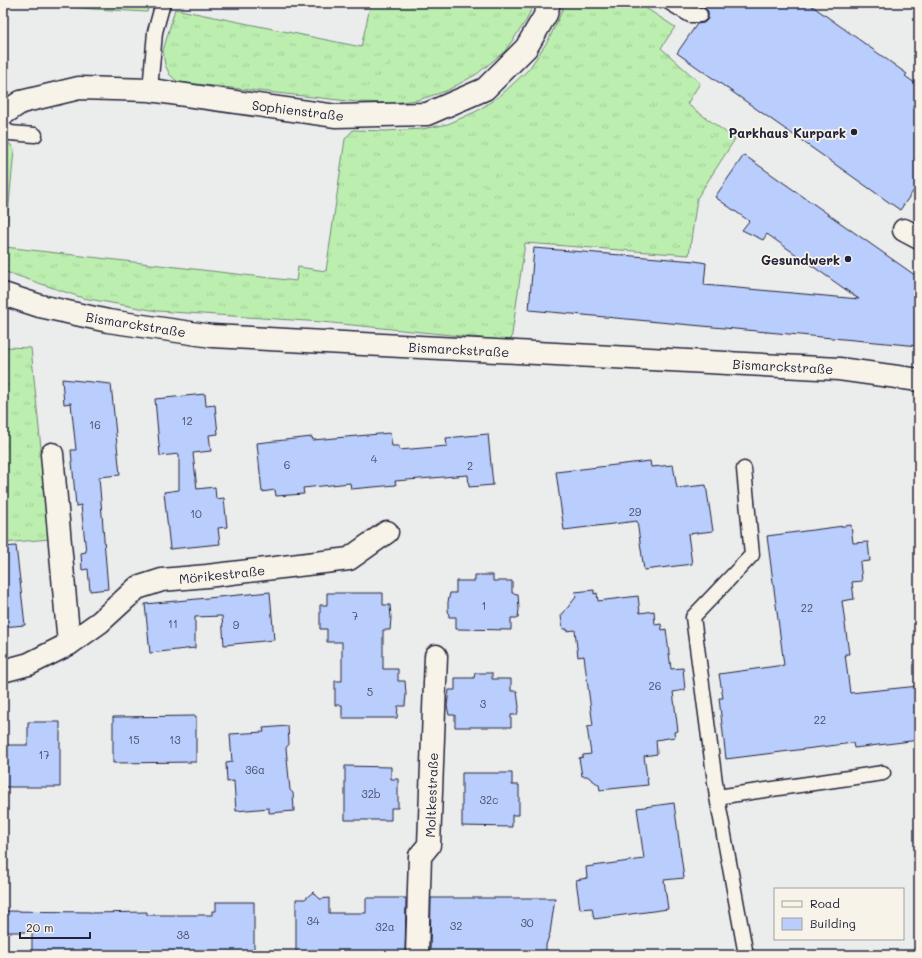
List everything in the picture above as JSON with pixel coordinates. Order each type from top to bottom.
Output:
[{"type":"street","name":"Sophienstraße","points":[[3,114],[21,102],[79,88],[150,90],[336,116],[427,114],[485,90],[526,48],[546,14],[549,3]]},
{"type":"street","name":"Bismarckstraße","points":[[3,294],[40,306],[108,322],[212,336],[839,369],[919,380]]},
{"type":"street","points":[[52,454],[69,644]]},
{"type":"street","name":"Mörikestraße","points":[[3,670],[29,664],[69,644],[100,622],[137,588],[162,580],[349,559],[387,532]]},
{"type":"street","name":"Moltkestraße","points":[[417,955],[420,856],[429,845],[436,656]]},
{"type":"lane","points":[[150,90],[155,32],[163,3]]},
{"type":"lane","points":[[670,3],[690,15],[700,15]]},
{"type":"lane","points":[[3,128],[10,133],[35,135]]},
{"type":"lane","points":[[744,469],[752,555],[693,617],[717,797],[746,955]]},
{"type":"lane","points":[[717,797],[883,773]]},
{"type":"green space","points":[[28,3],[149,3],[147,12]]},
{"type":"green space","points":[[371,3],[534,3],[526,21],[505,51],[477,74],[446,91],[418,100],[391,103],[357,102],[178,82],[170,75],[165,65],[163,51],[175,9],[361,47]]},
{"type":"green space","points":[[564,3],[638,3],[675,27],[661,48],[700,83],[687,104],[735,139],[697,198],[689,255],[525,243],[511,341],[322,322],[157,311],[83,298],[3,271],[3,141],[10,144],[14,150],[5,247],[296,281],[298,267],[326,271],[345,139],[353,130],[386,131],[422,129],[448,124],[477,111],[501,95],[529,69],[549,39],[562,11]]},
{"type":"green space","points":[[3,348],[31,348],[50,539],[3,543]]},
{"type":"building","name":"Parkhaus Kurpark","points":[[705,3],[808,3],[907,74],[905,76],[919,86],[919,183],[900,210],[677,53],[697,24],[704,23],[708,19],[708,11],[703,7]]},
{"type":"building","name":"Gesundwerk","points":[[744,155],[919,278],[919,346],[529,310],[534,248],[695,261],[706,263],[704,285],[859,299],[767,234],[763,240],[742,230],[749,221],[715,197]]},
{"type":"building","points":[[62,379],[111,384],[120,475],[99,477],[108,589],[90,591],[88,569],[82,570],[81,553],[86,552],[81,505],[76,506],[71,450],[76,450],[71,403],[64,404]]},
{"type":"building","points":[[205,394],[206,406],[215,405],[218,434],[209,435],[211,451],[193,453],[197,489],[215,487],[216,499],[224,498],[227,527],[218,528],[220,544],[170,549],[164,492],[179,490],[179,454],[160,456],[155,399]]},
{"type":"building","points":[[390,433],[392,446],[399,446],[399,450],[447,446],[446,438],[488,434],[493,485],[469,487],[468,475],[395,481],[396,485],[351,489],[350,483],[303,488],[304,494],[276,496],[275,490],[262,492],[257,443],[312,437],[313,440]]},
{"type":"building","points":[[650,461],[651,467],[673,465],[677,488],[706,485],[713,531],[688,534],[692,564],[644,570],[637,521],[564,530],[556,472]]},
{"type":"building","points":[[851,525],[853,543],[868,542],[870,561],[860,562],[862,581],[852,582],[854,599],[842,601],[849,654],[845,654],[850,693],[919,686],[919,740],[854,748],[853,743],[726,759],[719,698],[723,698],[719,674],[784,665],[767,536]]},
{"type":"building","points":[[16,546],[25,625],[3,627],[3,547]]},
{"type":"building","points":[[475,575],[493,575],[493,581],[512,581],[512,593],[518,594],[519,609],[518,618],[511,618],[511,630],[456,629],[456,617],[449,617],[448,602],[450,593],[456,593],[456,581],[475,581]]},
{"type":"building","points":[[594,590],[594,594],[597,593],[598,601],[638,596],[640,613],[654,611],[655,625],[661,624],[662,630],[666,629],[671,669],[683,668],[685,690],[673,692],[678,731],[674,732],[675,737],[656,740],[657,754],[644,756],[648,785],[600,790],[599,785],[587,776],[582,776],[579,758],[583,757],[583,755],[591,754],[587,727],[593,726],[584,656],[578,657],[575,630],[567,631],[567,629],[563,629],[561,616],[576,597],[575,592]]},
{"type":"building","points":[[270,592],[274,640],[224,645],[222,616],[195,617],[195,648],[150,653],[145,604]]},
{"type":"building","points":[[327,593],[383,593],[383,605],[390,605],[390,630],[383,630],[383,669],[398,669],[398,681],[405,681],[405,706],[398,706],[397,718],[342,718],[342,705],[335,705],[335,681],[342,681],[342,642],[327,642],[327,629],[320,629],[320,605],[327,605]]},
{"type":"building","points":[[475,673],[492,673],[492,679],[511,679],[511,691],[517,691],[519,707],[517,715],[511,715],[511,727],[455,727],[455,715],[449,715],[447,706],[449,690],[455,690],[455,678],[474,678]]},
{"type":"building","points":[[196,716],[196,762],[113,763],[113,717]]},
{"type":"building","points":[[28,722],[60,722],[60,787],[3,787],[3,745],[28,745]]},
{"type":"building","points":[[288,726],[289,744],[286,748],[290,790],[293,793],[294,811],[269,813],[269,808],[236,811],[234,781],[227,782],[226,763],[232,762],[230,734],[264,732],[263,728]]},
{"type":"building","points":[[345,766],[391,767],[391,779],[398,779],[398,808],[391,808],[391,820],[345,820]]},
{"type":"building","points":[[462,773],[512,773],[512,785],[519,785],[519,815],[512,815],[512,827],[462,826]]},
{"type":"building","points":[[674,803],[684,878],[664,880],[668,909],[594,919],[592,908],[580,909],[576,880],[587,878],[586,867],[644,859],[637,808]]},
{"type":"building","points":[[313,892],[320,899],[329,898],[329,913],[366,913],[366,898],[406,898],[405,954],[336,953],[296,955],[296,899],[305,899]]},
{"type":"building","points":[[431,898],[555,898],[550,933],[546,945],[546,953],[430,954]]},
{"type":"building","points":[[216,902],[254,902],[254,955],[91,952],[32,954],[32,932],[3,932],[3,911],[91,913],[147,912],[147,915],[212,915],[212,911],[216,911]]},
{"type":"place","name":"Parkhaus Kurpark","points":[[854,132]]},
{"type":"place","name":"Gesundwerk","points":[[848,259]]}]
